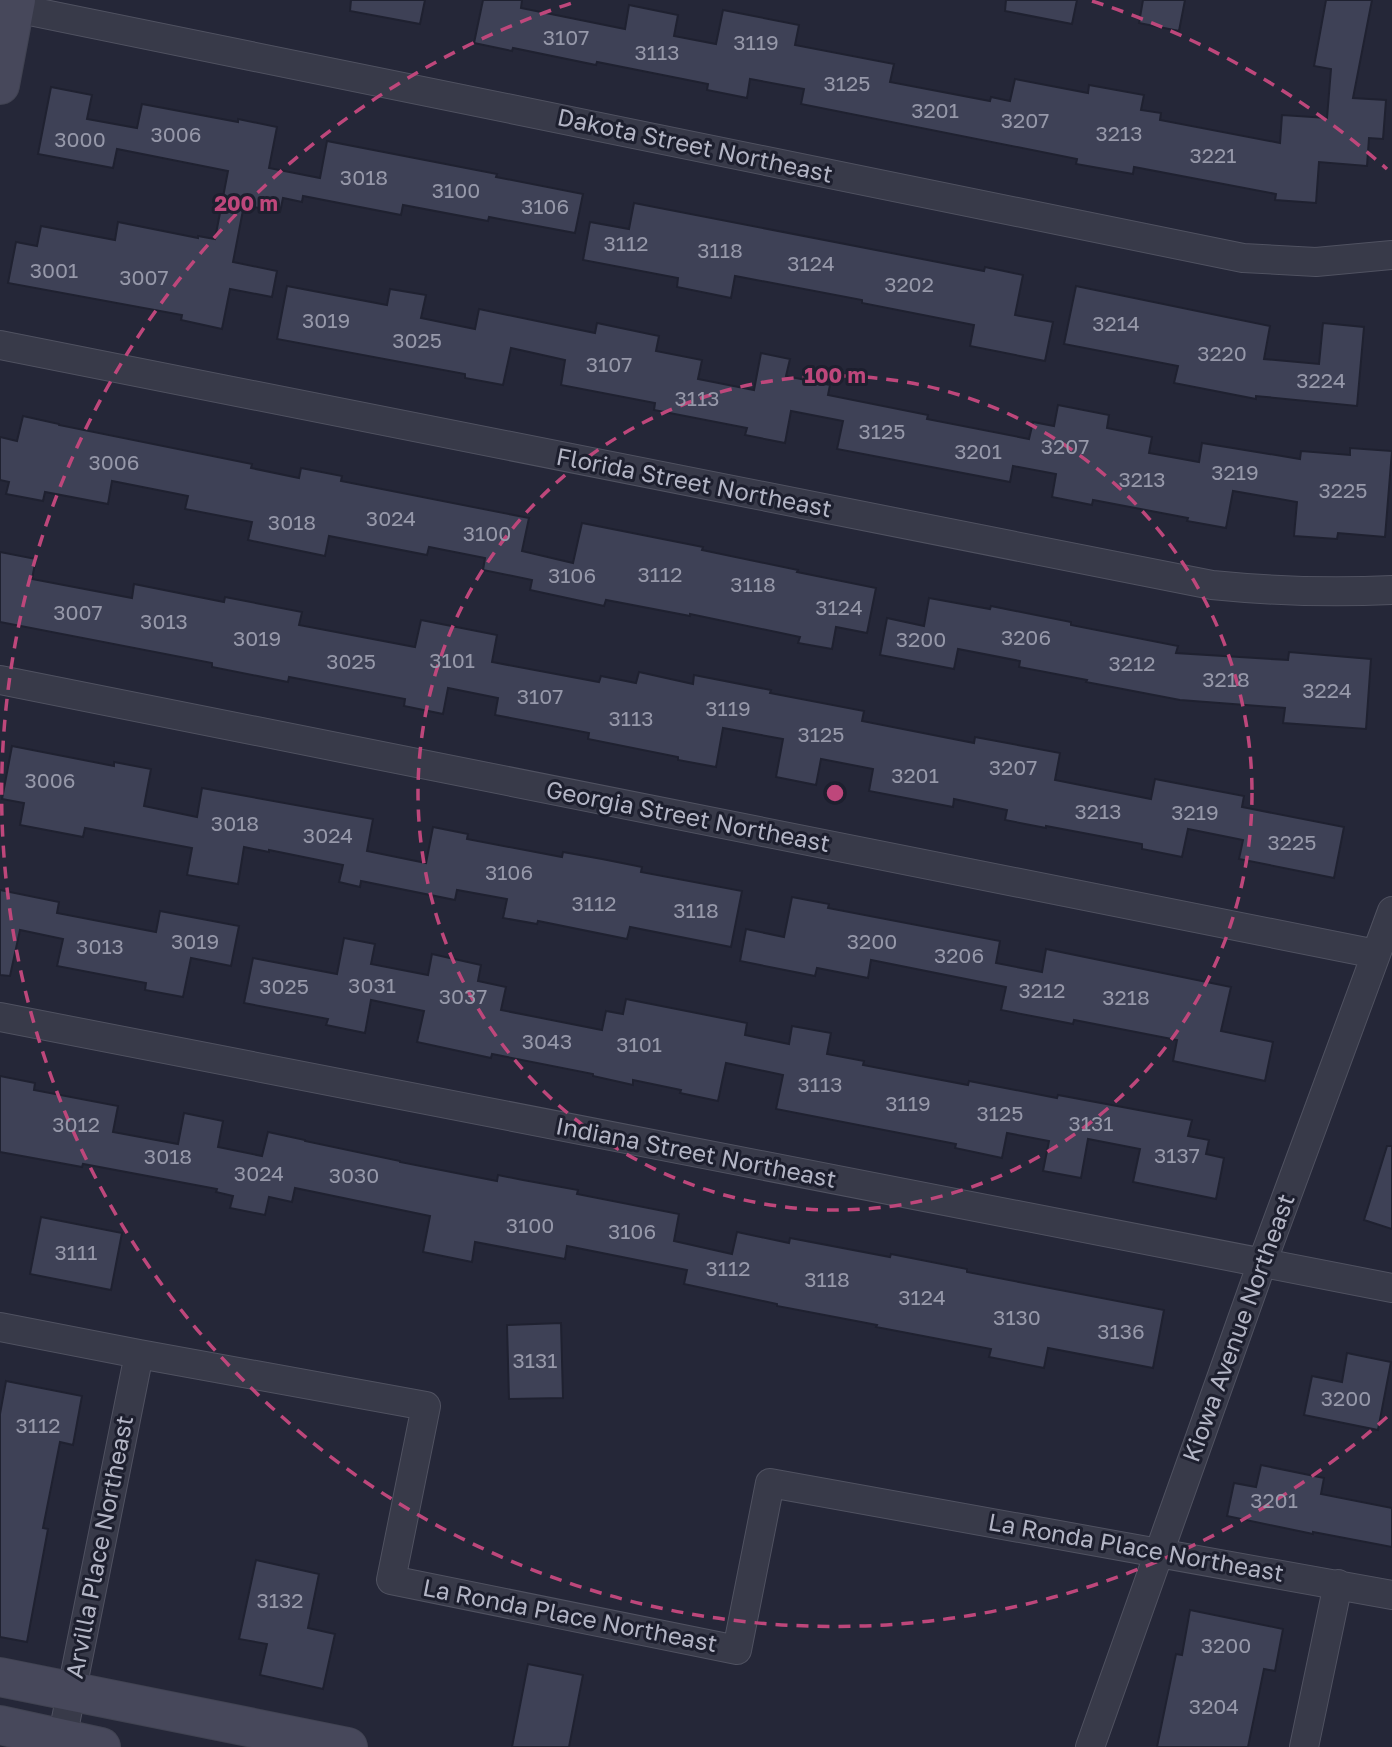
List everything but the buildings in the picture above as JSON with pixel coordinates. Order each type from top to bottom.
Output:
[{"type":"main road","points":[[0,85],[10,4]]},
{"type":"main road","points":[[0,1676],[348,1747]]},
{"type":"main road","points":[[0,1725],[101,1747]]},
{"type":"street","name":"Dakota Street Northeast","points":[[10,4],[1243,258],[1316,262],[1392,255]]},
{"type":"street","name":"Florida Street Northeast","points":[[0,345],[1212,585],[1267,591],[1340,593],[1392,590]]},
{"type":"street","name":"Georgia Street Northeast","points":[[0,680],[1376,954]]},
{"type":"street","name":"Kiowa Avenue Northeast","points":[[1090,1747],[1262,1263],[1392,911]]},
{"type":"street","name":"Indiana Street Northeast","points":[[0,1017],[1392,1288]]},
{"type":"street","name":"La Ronda Place Northeast","points":[[0,1327],[426,1406],[391,1580],[737,1650],[770,1483],[1392,1595]]},
{"type":"street","name":"Arvilla Place Northeast","points":[[62,1739],[139,1354]]},
{"type":"street","points":[[1304,1747],[1338,1584]]}]
